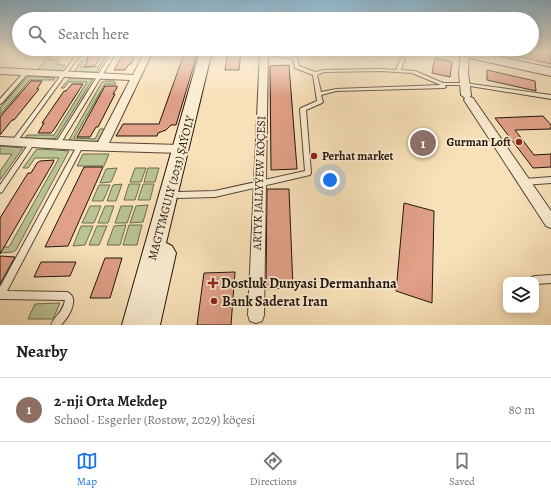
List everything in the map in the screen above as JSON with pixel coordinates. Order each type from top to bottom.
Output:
[{"type":"main road","name":"MAGTYMGULY (2033) ŞAÝOLY","points":[[134,325],[202,66]]},
{"type":"main road","name":"MAGTYMGULY (2033) ŞAÝOLY","points":[[148,325],[208,66]]},
{"type":"main road","points":[[525,66],[551,72]]},
{"type":"street","points":[[102,146],[142,66]]},
{"type":"street","name":"ARTYK JALLYÝEW KÖÇESI","points":[[256,315],[263,66]]},
{"type":"street","points":[[463,66],[464,84],[468,97],[551,222]]},
{"type":"street","points":[[0,71],[136,78]]},
{"type":"street","points":[[0,141],[57,145],[181,149]]},
{"type":"lane","points":[[14,142],[69,66]]},
{"type":"lane","points":[[57,145],[106,66]]},
{"type":"lane","points":[[297,66],[315,74],[324,71],[381,70],[413,72],[442,84],[464,84],[551,98]]},
{"type":"lane","points":[[398,71],[400,66]]},
{"type":"lane","points":[[0,102],[26,73]]},
{"type":"lane","points":[[178,195],[215,194],[308,173],[303,109],[320,102],[315,74]]},
{"type":"lane","points":[[319,94],[336,90],[444,87],[442,84]]},
{"type":"lane","points":[[0,190],[32,143]]},
{"type":"lane","points":[[55,325],[66,313],[69,304],[69,298],[67,296],[0,295],[80,146]]},
{"type":"lane","points":[[524,182],[551,180]]},
{"type":"lane","points":[[539,280],[551,279]]},
{"type":"green space","points":[[40,66],[64,66],[60,71],[37,70]]},
{"type":"green space","points":[[78,66],[101,66],[97,72],[74,72]]},
{"type":"green space","points":[[27,77],[55,78],[54,80],[30,80],[0,115],[0,108]]},
{"type":"green space","points":[[70,78],[93,79],[56,138],[25,138],[27,135],[54,135],[87,82],[69,82],[64,88],[61,88]]},
{"type":"green space","points":[[114,81],[116,84],[105,84],[74,138],[95,139],[100,129],[105,129],[99,140],[96,142],[69,140],[102,82]]},
{"type":"green space","points":[[0,146],[23,148],[0,180],[0,171],[12,154],[0,154]]},
{"type":"green space","points":[[38,149],[69,151],[16,250],[13,252],[0,253],[0,247],[9,247],[59,158],[35,158],[28,168],[23,168]]},
{"type":"green space","points":[[83,154],[109,154],[104,166],[77,166]]},
{"type":"green space","points":[[117,168],[111,182],[100,183],[106,169]]},
{"type":"green space","points":[[135,168],[146,168],[141,182],[130,182]]},
{"type":"green space","points":[[148,168],[159,168],[155,182],[144,182]]},
{"type":"green space","points":[[122,184],[116,201],[107,201],[113,185]]},
{"type":"green space","points":[[129,184],[140,184],[135,200],[124,200]]},
{"type":"green space","points":[[143,184],[154,184],[150,200],[138,200]]},
{"type":"green space","points":[[99,185],[110,185],[103,201],[92,201]]},
{"type":"green space","points":[[148,205],[143,222],[130,223],[136,206]]},
{"type":"green space","points":[[90,206],[101,206],[94,223],[82,223]]},
{"type":"green space","points":[[105,206],[114,206],[108,223],[98,223]]},
{"type":"green space","points":[[121,206],[133,206],[127,223],[115,223]]},
{"type":"green space","points":[[126,225],[120,245],[107,245],[114,226]]},
{"type":"green space","points":[[129,225],[142,225],[137,245],[123,245]]},
{"type":"green space","points":[[81,226],[93,226],[85,245],[73,246]]},
{"type":"green space","points":[[97,226],[107,226],[99,245],[89,245]]},
{"type":"green space","points":[[60,303],[53,319],[28,319],[35,304]]},
{"type":"building","points":[[116,66],[128,66],[125,70],[114,70]]},
{"type":"building","points":[[180,66],[193,66],[176,125],[171,125],[166,130],[158,133],[157,136],[116,136],[123,124],[159,124]]},
{"type":"building","points":[[226,66],[239,66],[239,70],[225,70]]},
{"type":"building","points":[[270,66],[289,66],[297,169],[271,170]]},
{"type":"building","points":[[433,66],[451,66],[450,77],[432,73]]},
{"type":"building","points":[[487,70],[535,81],[536,91],[487,80]]},
{"type":"building","points":[[31,81],[42,81],[37,89],[39,89],[0,135],[0,117]]},
{"type":"building","points":[[72,84],[83,84],[53,131],[51,133],[38,133],[44,123],[42,123],[64,91],[66,91]]},
{"type":"building","points":[[105,86],[117,86],[117,88],[98,127],[96,127],[90,137],[77,137]]},
{"type":"building","name":"Gurman Loft","points":[[543,116],[551,125],[551,129],[515,130],[534,155],[551,154],[551,167],[533,168],[495,118]]},
{"type":"building","points":[[54,160],[0,254],[0,218],[28,173],[31,173],[37,163],[40,161]]},
{"type":"building","points":[[84,167],[103,167],[68,246],[45,247]]},
{"type":"building","points":[[267,189],[289,189],[293,288],[266,289]]},
{"type":"building","points":[[404,203],[434,211],[432,303],[396,291]]},
{"type":"building","points":[[0,256],[15,257],[0,284]]},
{"type":"building","points":[[105,258],[122,258],[110,298],[90,298]]},
{"type":"building","points":[[41,262],[76,262],[70,276],[34,277]]},
{"type":"building","points":[[235,272],[231,325],[197,325],[204,273]]},
{"type":"place","name":"Gurman Loft","points":[[519,142]]},
{"type":"place","name":"2-nji Orta Mekdep","points":[[423,143]]},
{"type":"place","name":"Perhat market","points":[[314,156]]},
{"type":"place","name":"Dostluk Dunyasi Dermanhana","points":[[213,283]]},
{"type":"place","name":"Bank Saderat Iran","points":[[214,301]]}]
